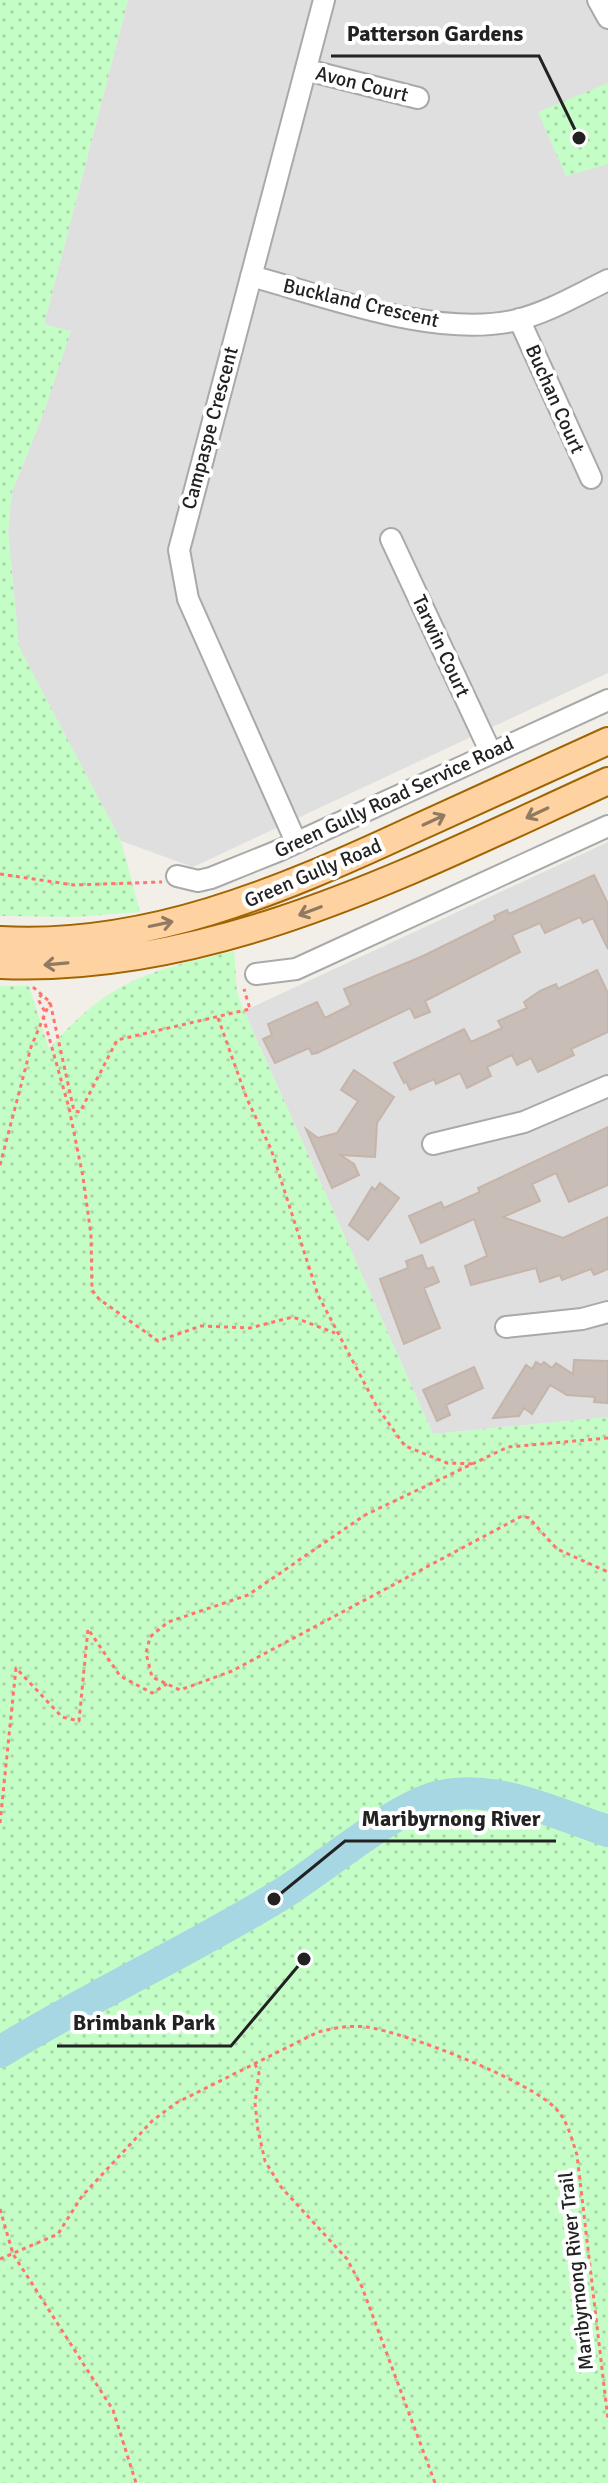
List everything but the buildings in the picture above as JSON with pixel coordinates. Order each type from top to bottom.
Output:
[{"type":"main road","name":"Green Gully Road","points":[[0,940],[71,939],[129,931],[258,899],[608,741]]},
{"type":"main road","name":"Green Gully Road","points":[[0,965],[53,965],[133,955],[230,935],[297,916],[383,884],[608,781]]},
{"type":"street","name":"Campaspe Crescent","points":[[296,842],[188,599],[179,550],[324,0]]},
{"type":"street","points":[[598,0],[608,18]]},
{"type":"street","name":"Avon Court","points":[[307,70],[418,98]]},
{"type":"street","name":"Buckland Crescent","points":[[251,276],[413,318],[465,324],[519,319],[608,280]]},
{"type":"street","name":"Buchan Court","points":[[519,319],[591,478]]},
{"type":"street","name":"Tarwin Court","points":[[391,539],[491,753]]},
{"type":"street","name":"Green Gully Road Service Road","points":[[177,876],[198,881],[211,878],[608,700]]},
{"type":"street","points":[[256,974],[296,969],[608,826]]},
{"type":"street","points":[[433,1144],[524,1122],[608,1086]]},
{"type":"street","points":[[506,1327],[582,1319],[608,1312]]},
{"type":"path","points":[[0,874],[74,885],[152,884],[177,876]]},
{"type":"path","points":[[27,986],[50,1002],[74,1111],[80,1112],[117,1040],[250,1009],[243,993],[248,981],[256,974]]},
{"type":"path","points":[[42,994],[38,999],[76,1140],[91,1235],[89,1279],[99,1299],[158,1341],[201,1326],[250,1328],[293,1317],[335,1333]]},
{"type":"path","points":[[0,1165],[31,1047],[50,1002]]},
{"type":"path","points":[[218,1018],[247,1099],[271,1149],[318,1295],[335,1333],[377,1407],[405,1446],[447,1463],[477,1464]]},
{"type":"path","points":[[608,1438],[508,1447],[365,1515],[248,1595],[168,1622],[150,1637],[146,1653],[152,1677],[180,1690],[232,1671],[522,1516],[529,1518],[557,1549],[608,1572]]},
{"type":"path","points":[[0,1823],[16,1668],[62,1717],[79,1721],[88,1629],[120,1676],[152,1693],[167,1684]]},
{"type":"path","name":"Maribyrnong River Trail","points":[[0,2259],[58,2234],[82,2196],[152,2121],[202,2088],[318,2032],[342,2027],[367,2027],[473,2064],[540,2096],[557,2110],[568,2128],[577,2155],[608,2420]]},
{"type":"path","points":[[255,2064],[259,2073],[255,2103],[265,2161],[281,2187],[347,2259],[362,2287],[435,2483]]},
{"type":"path","points":[[0,2209],[13,2254],[113,2410],[136,2483]]},
{"type":"shaded area","points":[[128,0],[608,0],[608,673],[193,867],[121,841],[19,648],[8,530],[12,492],[44,412],[70,332],[44,324]]},
{"type":"shaded area","points":[[608,842],[608,1417],[433,1434],[244,1011]]},
{"type":"green space","points":[[0,0],[128,0],[44,324],[71,331],[44,412],[12,492],[8,530],[19,647],[121,841],[140,912],[75,917],[0,916]]},
{"type":"green space","points":[[608,83],[608,164],[566,176],[538,112]]},
{"type":"green space","points":[[234,951],[237,992],[244,1011],[433,1434],[608,1417],[608,2483],[0,2483],[0,986],[29,986],[49,1049],[91,1007],[111,993],[153,973]]},
{"type":"waterway","points":[[0,2052],[243,1917],[398,1814],[437,1797],[458,1793],[502,1797],[608,1831]]},
{"type":"place","name":"Patterson Gardens","points":[[579,138]]},
{"type":"place","name":"Maribyrnong River","points":[[274,1899]]},
{"type":"place","name":"Brimbank Park","points":[[304,1959]]}]
